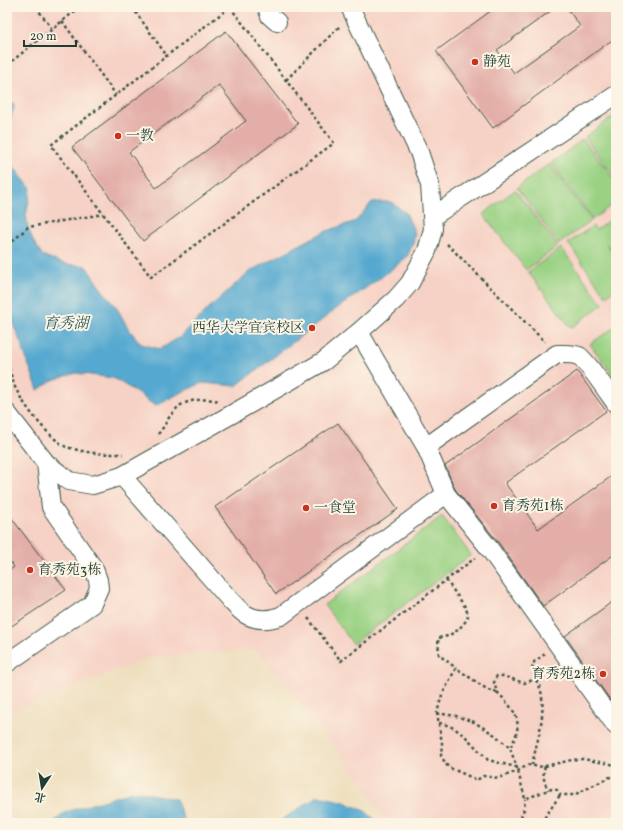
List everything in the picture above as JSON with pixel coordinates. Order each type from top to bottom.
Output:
[{"type":"street","points":[[267,7],[270,16],[277,22]]},
{"type":"street","points":[[7,413],[46,463],[69,481],[93,485],[122,476],[324,361],[396,299],[410,283],[427,251],[432,223],[430,185],[419,152],[352,10]]},
{"type":"street","points":[[432,223],[616,95]]},
{"type":"street","points":[[359,332],[426,447],[446,494],[488,548],[616,726]]},
{"type":"street","points":[[426,447],[557,354],[570,353],[580,357],[587,364],[616,404]]},
{"type":"street","points":[[7,663],[92,604],[99,588],[94,569],[51,507],[46,463]]},
{"type":"street","points":[[122,476],[231,601],[244,614],[257,619],[272,619],[281,616],[446,494]]},
{"type":"path","points":[[36,7],[52,29]]},
{"type":"path","points":[[7,65],[80,7]]},
{"type":"path","points":[[132,7],[167,56]]},
{"type":"path","points":[[230,7],[286,80],[334,143],[152,277],[51,145],[230,7]]},
{"type":"path","points":[[286,80],[352,10]]},
{"type":"path","points":[[62,21],[116,95]]},
{"type":"path","points":[[7,239],[13,242],[28,228],[104,214]]},
{"type":"path","points":[[432,223],[557,354]]},
{"type":"path","points":[[7,364],[16,387],[25,403],[38,422],[51,436],[67,447],[85,452],[126,454]]},
{"type":"path","points":[[157,435],[178,407],[190,402],[217,400],[229,404],[234,413]]},
{"type":"path","points":[[297,604],[341,661],[488,548]]},
{"type":"path","points":[[446,580],[466,608],[468,616],[458,630],[448,636],[438,638],[439,655],[488,690],[498,692]]},
{"type":"path","points":[[532,765],[542,723],[542,706],[540,691],[532,665],[535,661],[559,645]]},
{"type":"path","points":[[456,668],[442,695],[437,712],[442,743],[441,756],[448,767],[477,780],[483,776],[499,778],[518,771],[527,765],[537,767],[572,760],[583,759],[616,765]]},
{"type":"path","points":[[510,748],[516,737],[518,724],[510,705],[498,692],[494,683],[497,676],[503,676],[524,683],[536,679]]},
{"type":"path","points":[[437,712],[474,722],[495,735],[510,748],[525,799],[524,809],[519,823]]},
{"type":"path","points":[[439,723],[454,728],[466,737],[488,760],[516,767]]},
{"type":"path","points":[[544,766],[544,781],[548,790]]},
{"type":"path","points":[[560,795],[574,795],[616,774]]},
{"type":"path","points":[[525,799],[552,789],[557,790],[560,795]]},
{"type":"path","points":[[541,823],[560,795]]},
{"type":"shaded area","name":"西华大学宜宾校区","points":[[7,7],[616,7],[616,823],[385,823],[362,781],[256,649],[148,658],[7,712]]},
{"type":"green space","points":[[616,114],[616,179],[585,137]]},
{"type":"green space","points":[[583,139],[616,182],[616,202],[593,219],[551,163]]},
{"type":"green space","points":[[549,164],[592,220],[559,244],[517,188]]},
{"type":"green space","points":[[515,190],[558,246],[526,270],[483,214]]},
{"type":"green space","points":[[616,215],[616,256],[606,244],[616,258],[616,289],[606,296],[568,243],[593,226],[596,230]]},
{"type":"green space","points":[[561,248],[603,304],[571,328],[528,272]]},
{"type":"green space","points":[[616,326],[616,379],[590,344]]},
{"type":"green space","points":[[442,516],[471,555],[353,644],[324,605]]},
{"type":"water","points":[[7,103],[13,103],[14,107],[7,129]]},
{"type":"water","name":"育秀湖","points":[[7,158],[31,189],[26,216],[33,241],[43,256],[65,264],[86,266],[99,286],[117,308],[128,328],[141,344],[160,349],[180,337],[210,307],[250,271],[324,232],[356,221],[372,202],[391,202],[406,213],[415,233],[413,244],[407,257],[236,386],[202,383],[155,406],[135,391],[113,378],[76,373],[53,380],[38,390],[17,333],[7,312]]},
{"type":"water","points":[[135,791],[176,799],[185,823],[53,823],[66,812]]},
{"type":"water","points":[[318,796],[342,801],[365,811],[379,823],[277,823]]},
{"type":"building","name":"静苑","points":[[496,7],[556,7],[497,50],[514,73],[580,26],[566,7],[616,7],[616,37],[493,128],[436,51]]},
{"type":"building","name":"一教","points":[[226,31],[298,124],[143,241],[72,147]],"holes":[[[219,85],[246,121],[156,188],[129,152]]]},
{"type":"building","name":"育秀苑1栋","points":[[577,371],[606,411],[505,483],[538,529],[616,473],[616,553],[543,606],[498,542],[455,489],[445,466]]},
{"type":"building","name":"一食堂","points":[[338,423],[398,509],[276,594],[215,507]]},
{"type":"building","name":"育秀苑3栋","points":[[7,512],[66,590],[7,629],[7,572],[14,567],[7,557]]},
{"type":"building","name":"育秀苑2栋","points":[[616,599],[616,708],[565,636]]},
{"type":"place","name":"静苑","points":[[475,62]]},
{"type":"place","name":"一教","points":[[118,136]]},
{"type":"place","name":"西华大学宜宾校区","points":[[312,328]]},
{"type":"place","name":"育秀苑1栋","points":[[494,506]]},
{"type":"place","name":"一食堂","points":[[306,508]]},
{"type":"place","name":"育秀苑3栋","points":[[30,570]]},
{"type":"place","name":"育秀苑2栋","points":[[603,674]]}]
